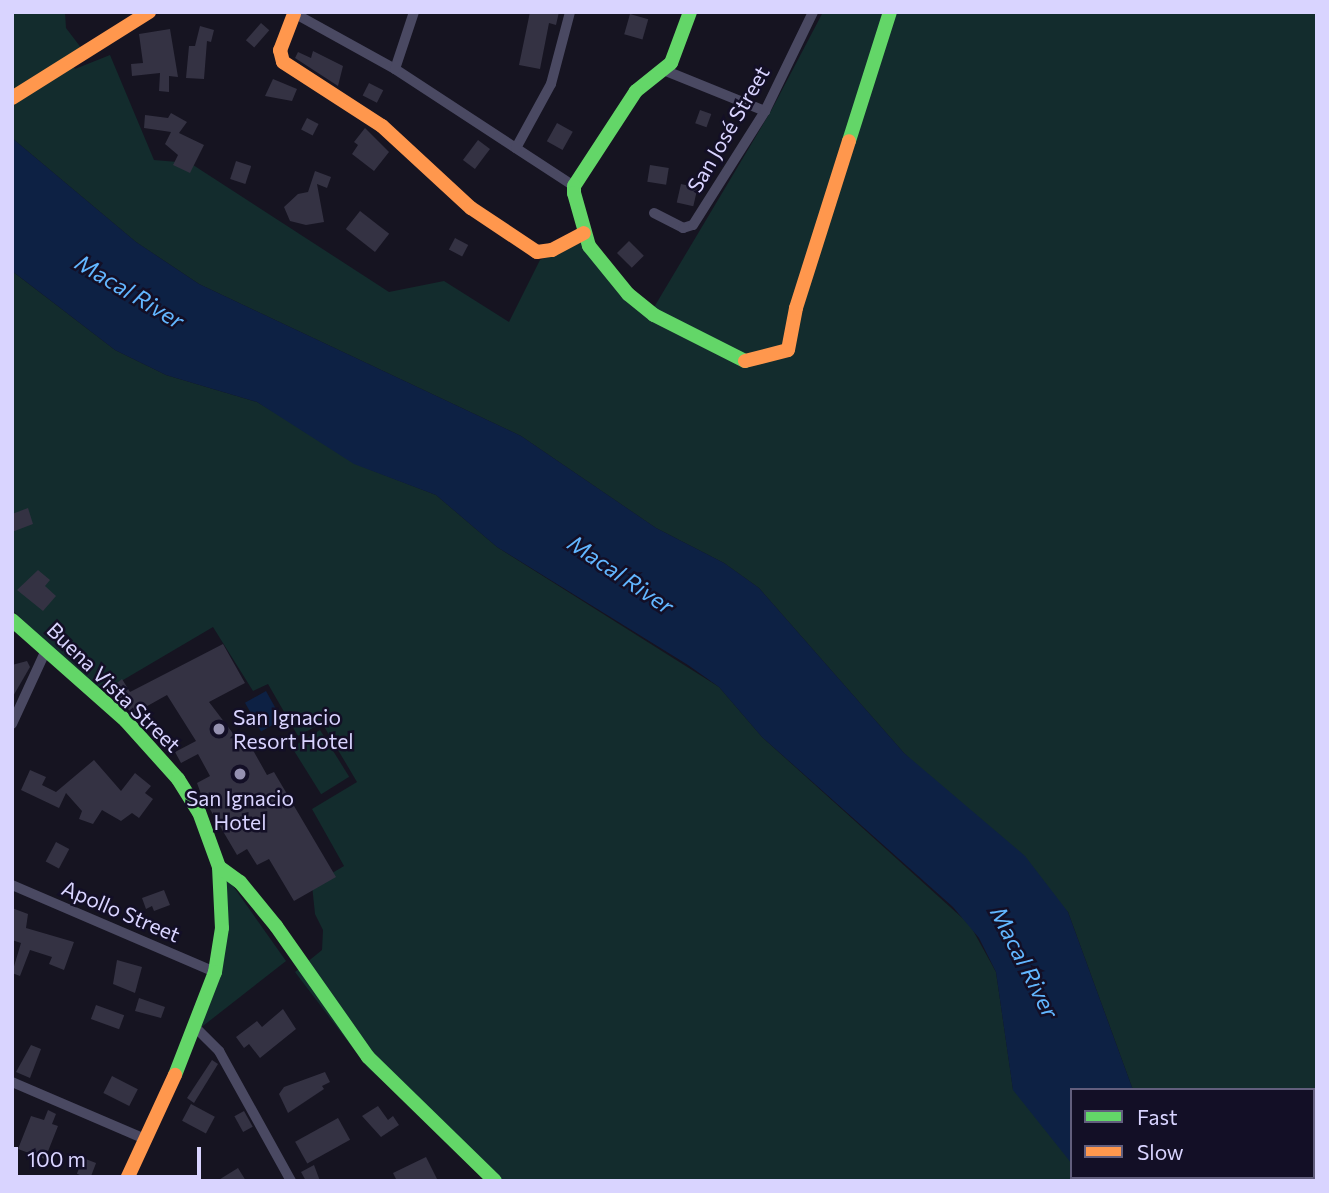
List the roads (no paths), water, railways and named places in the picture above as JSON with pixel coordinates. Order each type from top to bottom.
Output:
[{"type":"street","points":[[12,98],[72,63],[149,12]]},
{"type":"street","points":[[395,69],[414,12]]},
{"type":"street","points":[[516,148],[551,84],[569,12]]},
{"type":"street","points":[[574,186],[636,90],[666,71],[690,12]]},
{"type":"street","name":"San José Street","points":[[654,213],[682,228],[693,225],[765,111],[813,12]]},
{"type":"street","points":[[584,233],[552,250],[537,252],[471,208],[382,126],[283,62],[280,50],[293,13],[395,69],[574,186],[584,233],[598,260],[628,294],[687,336],[741,362],[788,350],[796,308],[890,12]]},
{"type":"street","points":[[666,71],[765,111]]},
{"type":"street","name":"Buena Vista Street","points":[[12,620],[126,721],[178,779],[199,812],[219,867],[222,928],[215,972],[196,1028],[126,1181]]},
{"type":"street","points":[[12,723],[46,650]]},
{"type":"street","points":[[219,867],[240,882],[276,926],[368,1056],[495,1181]]},
{"type":"street","name":"Apollo Street","points":[[12,885],[215,972]]},
{"type":"street","points":[[196,1028],[219,1051],[291,1181]]},
{"type":"street","points":[[12,1082],[145,1139]]},
{"type":"water","name":"Macal River","points":[[12,138],[136,242],[199,284],[521,436],[656,528],[724,563],[759,588],[904,753],[1025,856],[1068,912],[1132,1088],[1070,1088],[1070,1161],[1013,1090],[996,972],[979,938],[953,907],[762,737],[719,687],[497,547],[436,495],[354,464],[257,402],[166,375],[115,350],[12,271]]},
{"type":"water","points":[[266,691],[282,720],[261,731],[245,703]]},
{"type":"place","name":"San Ignacio Resort Hotel","points":[[219,729]]},
{"type":"place","name":"San Ignacio Hotel","points":[[240,774]]}]
